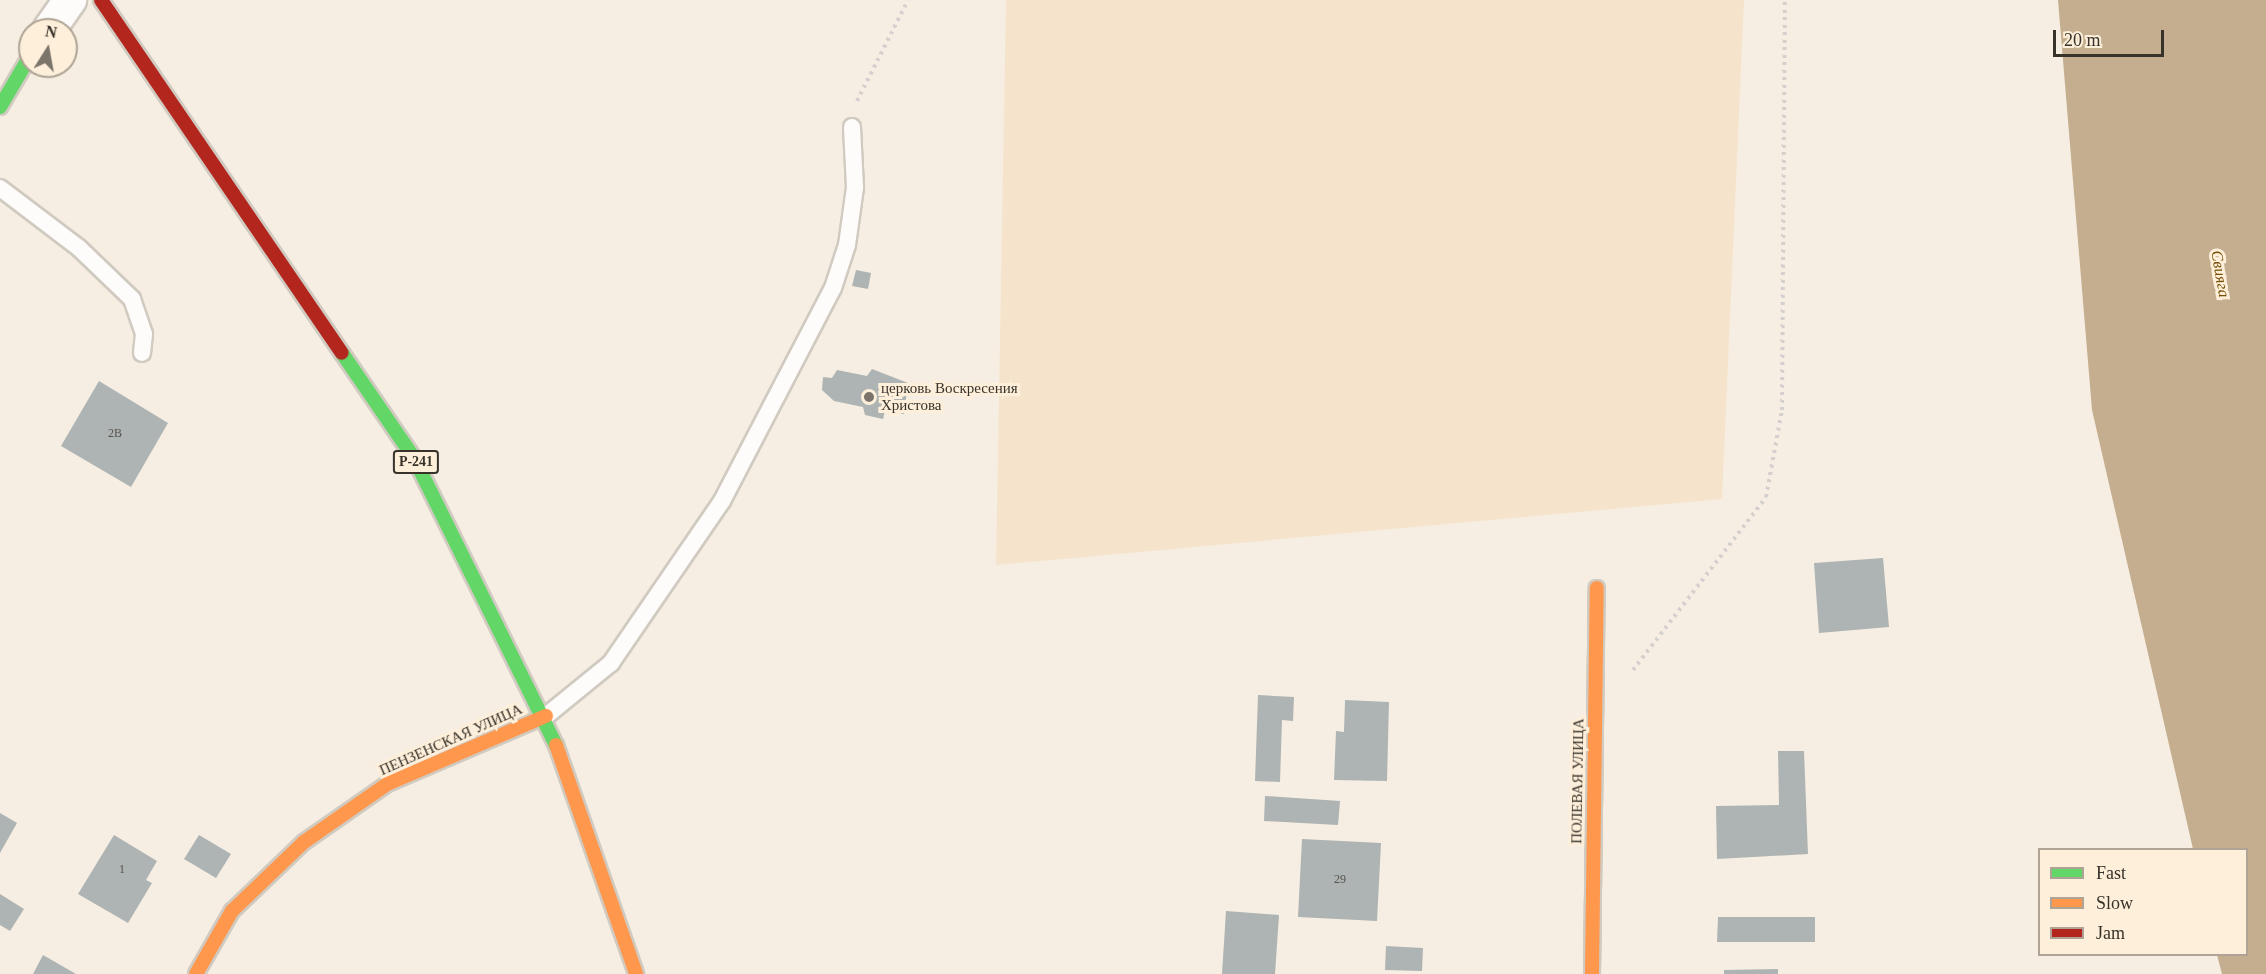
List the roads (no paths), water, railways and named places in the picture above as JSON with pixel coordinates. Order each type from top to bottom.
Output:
[{"type":"main road","name":"Р-241","points":[[101,0],[414,458],[546,716],[636,974]]},
{"type":"main road","points":[[0,107],[18,76]]},
{"type":"main road","name":"ПОЛЕВАЯ УЛИЦА","points":[[1592,974],[1597,588]]},
{"type":"main road","name":"ПЕНЗЕНСКАЯ УЛИЦА","points":[[196,974],[232,911],[304,842],[387,784],[546,716]]},
{"type":"street","points":[[57,18],[70,0]]},
{"type":"lane","points":[[546,716],[611,663],[723,501],[833,288],[847,246],[855,187],[852,127]]},
{"type":"lane","points":[[0,188],[79,248],[132,299],[144,334],[142,353]]},
{"type":"water","name":"Свияга","points":[[2058,0],[2266,0],[2266,974],[2222,974],[2217,956],[2248,956],[2248,848],[2193,848],[2092,410]]},
{"type":"place","name":"церковь Воскресения Христова","points":[[869,397]]}]
